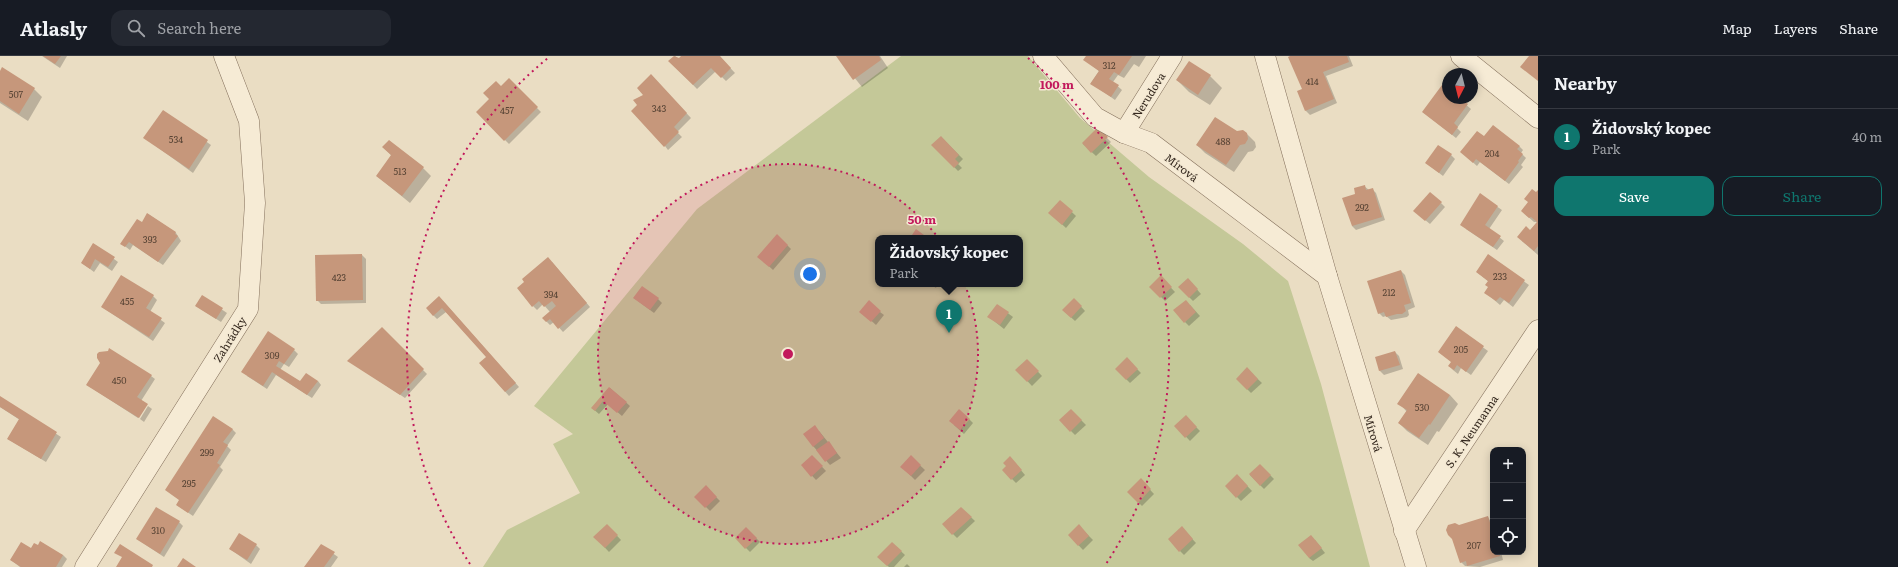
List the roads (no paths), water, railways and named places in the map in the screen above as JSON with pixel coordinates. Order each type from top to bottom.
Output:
[{"type":"street","name":"Zahrádky","points":[[86,567],[248,309],[255,203],[249,122],[224,56]]},
{"type":"street","name":"Mírová","points":[[1043,56],[1095,117],[1124,133],[1151,143],[1327,276]]},
{"type":"street","name":"Nerudova","points":[[1124,133],[1172,56]]},
{"type":"street","name":"Mírová","points":[[1264,56],[1327,276],[1416,567]]},
{"type":"street","points":[[1460,56],[1538,118]]},
{"type":"street","name":"S. K. Neumanna","points":[[1404,531],[1538,330]]},
{"type":"place","name":"Židovský kopec","points":[[949,333]]}]
